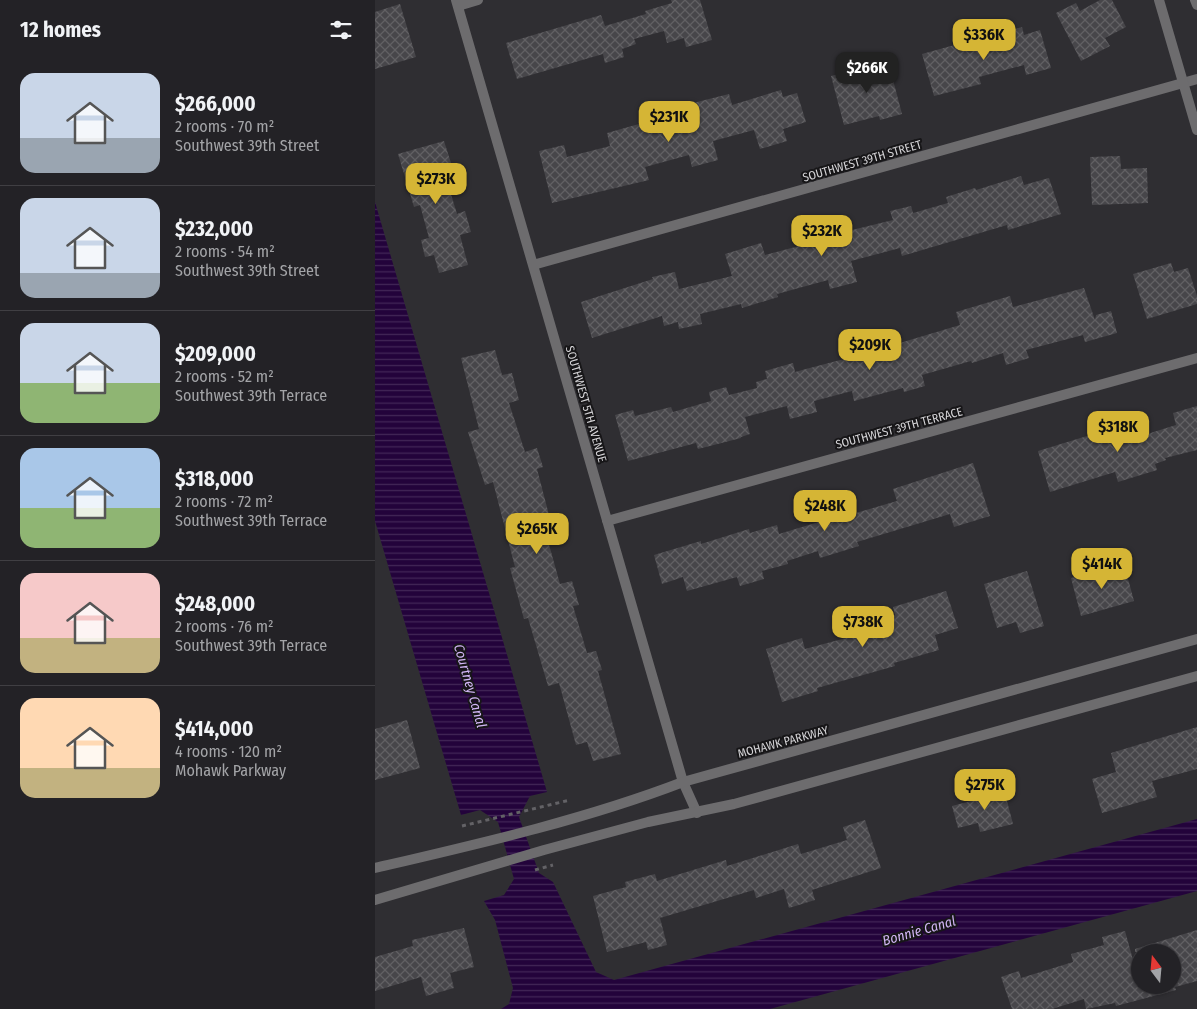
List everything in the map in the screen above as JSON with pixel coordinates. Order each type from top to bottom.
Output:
[{"type":"street","points":[[457,3],[478,0]]},
{"type":"street","points":[[1159,0],[1197,130]]},
{"type":"street","points":[[1195,0],[1197,5]]},
{"type":"street","name":"SOUTHWEST 5TH AVENUE","points":[[457,3],[683,782],[697,813]]},
{"type":"street","name":"SOUTHWEST 39TH STREET","points":[[533,265],[1197,79]]},
{"type":"street","name":"SOUTHWEST 39TH TERRACE","points":[[607,521],[1197,358]]},
{"type":"street","name":"MOHAWK PARKWAY","points":[[375,868],[433,855],[640,798],[683,782],[1197,640]]},
{"type":"street","points":[[375,900],[544,850],[648,822],[697,813],[1197,676]]},
{"type":"path","points":[[462,826],[570,800]]},
{"type":"water","points":[[375,202],[547,792],[530,796],[519,817],[539,873],[553,882],[596,972],[614,980],[1197,819],[1197,891],[770,1009],[501,1009],[509,1004],[513,988],[495,920],[484,901],[504,895],[514,879],[498,822],[480,810],[461,815],[375,521]]},
{"type":"building","points":[[671,0],[700,0],[712,40],[686,47],[684,38],[667,43],[664,31],[634,39],[636,44],[622,49],[624,57],[605,63],[603,54],[517,79],[506,43],[601,15],[605,26],[646,14],[645,11],[672,3]]},
{"type":"building","points":[[1100,0],[1112,0],[1126,27],[1105,38],[1110,46],[1081,61],[1056,13],[1076,3],[1080,11]]},
{"type":"building","points":[[400,4],[416,57],[375,69],[375,12]]},
{"type":"building","points":[[1022,27],[1024,35],[1040,30],[1051,68],[1026,75],[1024,65],[979,77],[981,84],[934,96],[922,54],[969,41],[972,51],[1007,41],[1005,32]]},
{"type":"building","points":[[888,61],[902,114],[880,120],[879,116],[844,125],[831,76]]},
{"type":"building","points":[[781,90],[783,97],[797,93],[806,122],[783,129],[787,141],[760,149],[754,130],[713,141],[718,160],[692,167],[689,155],[645,167],[649,180],[552,203],[539,151],[564,145],[567,157],[610,146],[607,133],[678,113],[677,107],[729,94],[732,105]]},
{"type":"building","points":[[444,141],[451,163],[442,165],[457,214],[465,211],[471,232],[460,235],[468,265],[439,273],[434,255],[425,257],[421,240],[429,238],[420,205],[414,207],[398,154]]},
{"type":"building","points":[[1120,156],[1121,169],[1147,168],[1148,203],[1092,205],[1090,157]]},
{"type":"building","points":[[1021,176],[1024,185],[1049,178],[1061,214],[1008,230],[1007,225],[902,256],[900,248],[851,261],[857,282],[830,289],[828,280],[777,294],[778,297],[742,308],[741,304],[700,314],[702,324],[679,329],[678,322],[664,326],[662,316],[592,338],[581,302],[653,279],[652,277],[675,272],[679,289],[732,276],[725,254],[761,243],[765,255],[818,241],[815,232],[842,225],[844,232],[893,220],[890,211],[911,206],[913,213],[948,203],[946,197]]},
{"type":"building","points":[[1171,263],[1174,272],[1188,268],[1197,296],[1197,304],[1147,319],[1133,274]]},
{"type":"building","points":[[1084,288],[1095,320],[1096,315],[1111,311],[1117,333],[1085,342],[1083,335],[1026,350],[1029,358],[1006,365],[1003,353],[972,363],[971,361],[922,375],[925,386],[904,392],[903,388],[854,401],[852,391],[814,401],[817,412],[790,419],[787,406],[745,417],[750,434],[741,438],[698,449],[696,443],[628,461],[615,415],[633,410],[635,416],[671,407],[673,412],[711,401],[709,392],[726,387],[729,395],[757,388],[756,382],[767,379],[765,371],[793,363],[795,372],[848,358],[845,348],[870,341],[873,351],[960,325],[956,312],[1010,296],[1013,307]]},
{"type":"building","points":[[495,350],[502,375],[512,373],[519,400],[509,403],[525,452],[537,448],[543,467],[537,469],[549,515],[556,513],[563,537],[548,541],[560,584],[572,581],[579,605],[573,606],[587,653],[596,651],[602,670],[598,671],[621,754],[593,761],[587,742],[576,745],[559,683],[548,686],[528,618],[524,619],[510,568],[515,567],[493,482],[485,485],[468,432],[479,429],[461,358]]},
{"type":"building","points":[[1197,406],[1197,450],[1165,458],[1166,460],[1155,464],[1157,470],[1118,482],[1115,472],[1050,492],[1038,451],[1123,425],[1128,440],[1176,425],[1173,413]]},
{"type":"building","points":[[973,463],[990,516],[954,527],[950,514],[857,542],[859,546],[820,558],[818,551],[787,561],[788,564],[762,571],[764,579],[740,586],[737,577],[687,591],[683,577],[662,584],[654,555],[701,541],[701,544],[749,529],[750,533],[777,525],[779,534],[822,521],[819,510],[845,501],[849,515],[897,501],[893,489]]},
{"type":"building","points":[[1124,564],[1134,601],[1081,616],[1071,578]]},
{"type":"building","points":[[1027,571],[1044,626],[1020,633],[1016,622],[997,628],[984,584]]},
{"type":"building","points":[[946,591],[958,628],[935,635],[939,650],[894,663],[895,666],[817,688],[818,691],[782,702],[766,649],[802,638],[805,649],[857,635],[854,626],[895,615],[893,607]]},
{"type":"building","points":[[407,720],[420,768],[375,780],[375,729]]},
{"type":"building","points":[[1197,727],[1197,769],[1152,781],[1157,797],[1102,813],[1092,779],[1116,772],[1111,753]]},
{"type":"building","points":[[1003,786],[1013,824],[980,832],[978,823],[958,828],[952,806],[975,800],[973,793]]},
{"type":"building","points":[[865,820],[881,868],[812,890],[815,900],[789,908],[784,889],[756,898],[754,890],[660,918],[667,945],[648,950],[646,942],[607,952],[593,896],[626,887],[625,882],[655,874],[657,881],[726,860],[727,866],[798,844],[801,854],[847,840],[843,827]]},
{"type":"building","points":[[464,928],[474,967],[450,973],[454,988],[426,996],[421,977],[375,991],[375,957],[413,946],[412,940]]},
{"type":"building","points":[[1197,930],[1197,981],[1181,985],[1181,944],[1151,944]]},
{"type":"building","points":[[1125,931],[1131,953],[1131,994],[1161,994],[1116,1006],[1115,1003],[1086,1009],[1084,999],[1052,1009],[1012,1009],[1001,977],[1019,971],[1021,978],[1073,962],[1071,954],[1104,945],[1102,937]]},
{"type":"water label","name":"Courtney Canal","points":[[470,686]]},
{"type":"water label","name":"Bonnie Canal","points":[[919,931]]}]
